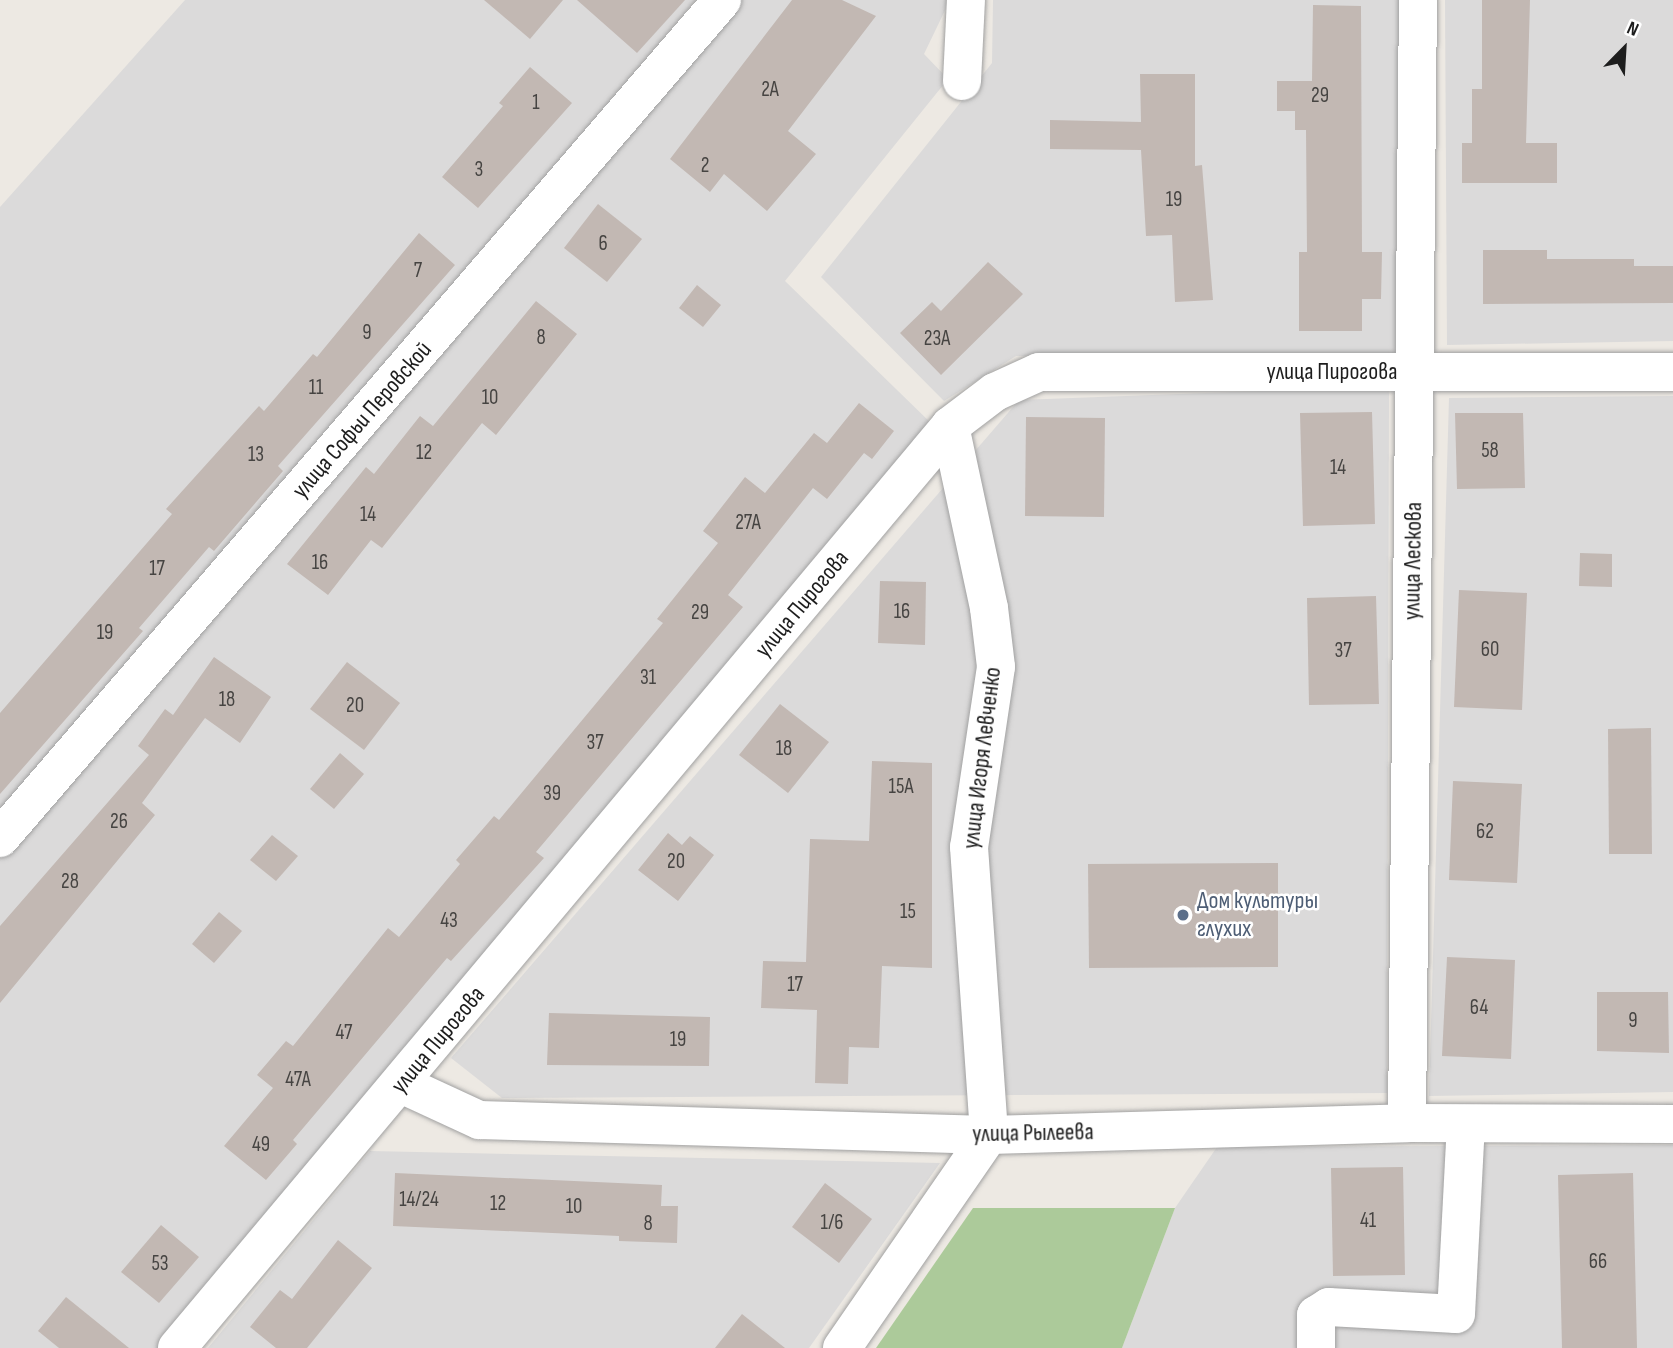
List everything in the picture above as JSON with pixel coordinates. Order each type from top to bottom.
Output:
[{"type":"street","name":"улица Софьи Перовской","points":[[0,838],[722,0]]},
{"type":"street","points":[[962,80],[966,0]]},
{"type":"street","name":"улица Лескова","points":[[1407,1123],[1418,0]]},
{"type":"street","name":"улица Пирогова","points":[[177,1348],[950,426],[995,392],[1039,372],[1673,372]]},
{"type":"street","name":"улица Игоря Левченко","points":[[950,426],[989,608],[996,667],[969,847],[989,1135]]},
{"type":"street","name":"улица Рылеева","points":[[401,1084],[479,1120],[989,1135],[1407,1123],[1673,1124]]},
{"type":"street","points":[[1316,1348],[1316,1315],[1329,1307],[1457,1314],[1466,1124]]},
{"type":"street","points":[[842,1348],[989,1135]]},
{"type":"shaded area","points":[[185,0],[696,0],[172,622],[0,815],[0,207]]},
{"type":"shaded area","points":[[734,0],[950,0],[924,54],[948,79],[785,281],[933,425],[162,1348],[0,1348],[0,858],[733,7]]},
{"type":"shaded area","points":[[993,0],[1403,0],[1398,353],[1016,356],[944,401],[821,277],[992,63]]},
{"type":"shaded area","points":[[1445,0],[1673,0],[1673,341],[1447,345]]},
{"type":"shaded area","points":[[1389,386],[1387,1093],[502,1098],[451,1058],[1019,400]]},
{"type":"shaded area","points":[[1673,396],[1673,1092],[1429,1096],[1449,398]]},
{"type":"shaded area","points":[[1673,1145],[1673,1348],[1122,1348],[1175,1208],[1217,1147]]},
{"type":"shaded area","points":[[370,1151],[940,1163],[809,1348],[208,1348]]},
{"type":"green space","points":[[973,1208],[1175,1208],[1122,1348],[876,1348]]},
{"type":"building","points":[[484,0],[563,0],[530,39]]},
{"type":"building","points":[[577,0],[685,0],[637,53]]},
{"type":"building","points":[[792,0],[842,0],[876,16],[788,131],[816,154],[767,211],[724,174],[710,192],[670,159]]},
{"type":"building","points":[[1482,0],[1530,0],[1526,143],[1557,143],[1557,183],[1462,183],[1462,143],[1472,143],[1472,89],[1482,89]]},
{"type":"building","points":[[1313,5],[1361,6],[1362,252],[1382,252],[1381,299],[1362,299],[1362,331],[1299,331],[1299,252],[1307,252],[1306,130],[1295,130],[1295,111],[1277,111],[1277,81],[1312,81]]},
{"type":"building","points":[[530,67],[572,103],[478,208],[442,177],[503,106],[499,103]]},
{"type":"building","points":[[1140,74],[1195,74],[1195,166],[1202,165],[1213,300],[1175,302],[1172,235],[1146,236],[1141,150],[1050,149],[1050,120],[1141,122]]},
{"type":"building","points":[[598,204],[642,239],[607,282],[564,248]]},
{"type":"building","points":[[419,233],[455,265],[278,466],[283,471],[214,551],[209,547],[139,628],[143,631],[0,794],[0,713],[172,514],[166,509],[259,406],[264,411],[313,354],[317,357]]},
{"type":"building","points":[[1483,250],[1547,250],[1547,259],[1634,259],[1634,266],[1673,266],[1673,303],[1483,304]]},
{"type":"building","points":[[988,262],[1023,294],[941,375],[900,333],[932,302],[941,311]]},
{"type":"building","points":[[697,285],[721,305],[703,327],[679,308]]},
{"type":"building","points":[[536,301],[577,334],[496,435],[482,423],[382,548],[371,540],[328,595],[287,564],[366,467],[374,474],[420,416],[433,426]]},
{"type":"building","points":[[859,403],[894,431],[872,459],[864,453],[827,499],[813,488],[728,595],[743,607],[536,852],[544,858],[451,961],[447,958],[293,1140],[297,1144],[266,1180],[224,1146],[273,1088],[257,1075],[286,1041],[293,1046],[388,928],[399,937],[460,864],[456,860],[494,816],[499,820],[663,623],[657,619],[718,543],[703,531],[745,477],[765,493],[814,433],[827,443]]},
{"type":"building","points":[[1372,412],[1375,524],[1303,526],[1300,413]]},
{"type":"building","points":[[1455,413],[1523,413],[1525,488],[1457,489]]},
{"type":"building","points":[[1026,417],[1105,418],[1104,517],[1025,516]]},
{"type":"building","points":[[1580,553],[1612,554],[1612,587],[1579,586]]},
{"type":"building","points":[[880,581],[926,582],[925,645],[878,643]]},
{"type":"building","points":[[1459,590],[1527,593],[1522,710],[1454,707]]},
{"type":"building","points":[[1376,596],[1379,704],[1309,705],[1307,598]]},
{"type":"building","points":[[214,657],[271,697],[240,743],[205,718],[142,803],[155,815],[0,1003],[0,926],[149,755],[138,746],[165,709],[173,715]]},
{"type":"building","points":[[347,662],[400,703],[364,750],[310,709]]},
{"type":"building","points":[[780,704],[829,742],[788,793],[739,755]]},
{"type":"building","points":[[1651,728],[1652,854],[1609,854],[1608,729]]},
{"type":"building","points":[[340,753],[364,774],[334,809],[310,789]]},
{"type":"building","points":[[872,761],[932,763],[932,968],[882,966],[879,1048],[849,1047],[848,1084],[815,1083],[817,1010],[761,1008],[763,961],[806,962],[810,839],[869,841]]},
{"type":"building","points":[[1453,781],[1522,784],[1517,883],[1449,880]]},
{"type":"building","points":[[668,833],[682,845],[690,836],[714,855],[678,901],[638,870]]},
{"type":"building","points":[[272,835],[298,856],[276,881],[250,860]]},
{"type":"building","name":"Дом культуры глухих","points":[[1278,863],[1278,967],[1089,968],[1088,864]]},
{"type":"building","points":[[219,912],[242,931],[214,963],[192,944]]},
{"type":"building","points":[[1447,957],[1515,960],[1511,1059],[1442,1056]]},
{"type":"building","points":[[1597,992],[1668,992],[1669,1053],[1597,1051]]},
{"type":"building","points":[[549,1013],[710,1017],[709,1066],[547,1065]]},
{"type":"building","points":[[1403,1167],[1405,1275],[1333,1276],[1331,1168]]},
{"type":"building","points":[[395,1173],[662,1185],[661,1206],[678,1206],[677,1243],[619,1241],[619,1236],[393,1226]]},
{"type":"building","points":[[1633,1173],[1637,1348],[1562,1348],[1558,1175]]},
{"type":"building","points":[[825,1183],[872,1219],[839,1263],[792,1227]]},
{"type":"building","points":[[161,1225],[199,1257],[159,1303],[121,1272]]},
{"type":"building","points":[[338,1240],[372,1268],[307,1348],[276,1348],[250,1327],[280,1290],[292,1299]]},
{"type":"building","points":[[66,1297],[129,1348],[59,1348],[38,1331]]},
{"type":"building","points":[[742,1314],[785,1348],[715,1348]]},
{"type":"place","name":"Дом культуры глухих","points":[[1183,915]]}]
